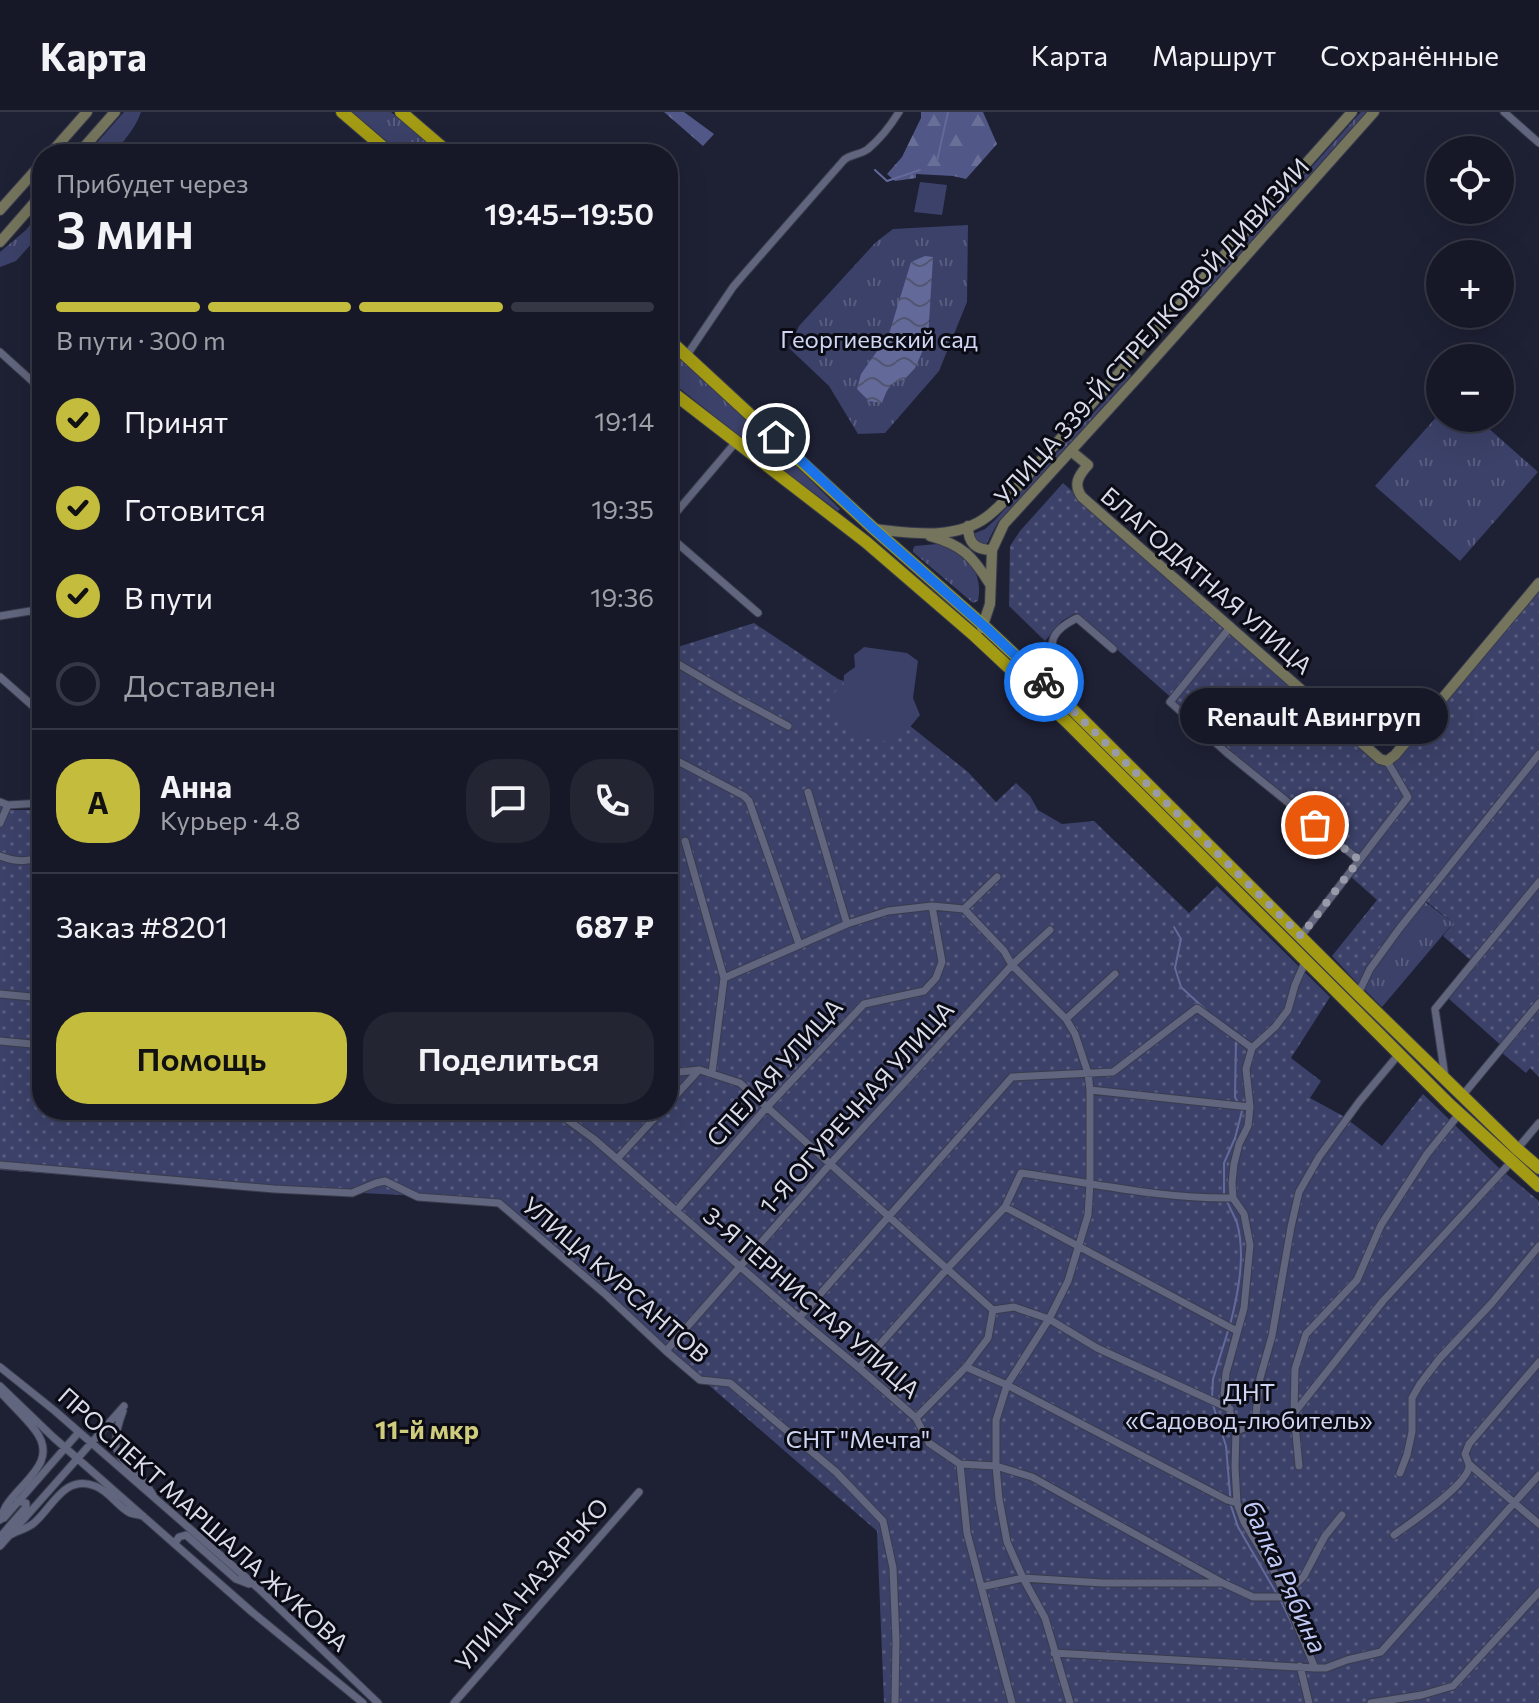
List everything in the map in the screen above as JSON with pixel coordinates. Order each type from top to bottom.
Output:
[{"type":"highway","points":[[342,112],[379,144]]},
{"type":"highway","points":[[401,112],[438,144]]},
{"type":"highway","points":[[678,347],[979,631],[1459,1114],[1539,1186]]},
{"type":"highway","points":[[678,397],[1049,687],[1358,994],[1539,1168]]},
{"type":"main road","points":[[59,144],[87,112]]},
{"type":"main road","points":[[87,144],[115,112]]},
{"type":"main road","name":"УЛИЦА 339-Й СТРЕЛКОВОЙ ДИВИЗИИ","points":[[874,529],[925,534],[968,526],[990,515],[1352,112]]},
{"type":"main road","name":"УЛИЦА 339-Й СТРЕЛКОВОЙ ДИВИЗИИ","points":[[979,631],[990,604],[992,550],[1004,524],[1374,112]]},
{"type":"main road","points":[[0,210],[32,174]]},
{"type":"main road","points":[[0,242],[32,205]]},
{"type":"main road","points":[[1143,346],[1145,356],[1156,358]]},
{"type":"main road","points":[[1127,364],[1137,366],[1139,376]]},
{"type":"main road","name":"БЛАГОДАТНАЯ УЛИЦА","points":[[1071,451],[1088,465],[1078,475],[1077,490],[1082,497],[1371,753],[1387,761]]},
{"type":"main road","points":[[968,526],[973,545],[978,549],[992,550]]},
{"type":"main road","points":[[925,534],[966,551],[991,585]]},
{"type":"main road","points":[[1387,761],[1539,583]]},
{"type":"street","points":[[687,355],[733,287],[844,160],[867,150],[899,112]]},
{"type":"street","points":[[1504,112],[1539,143]]},
{"type":"street","points":[[0,352],[32,381]]},
{"type":"street","points":[[678,510],[736,442]]},
{"type":"street","points":[[678,544],[758,613]]},
{"type":"street","points":[[0,616],[32,611]]},
{"type":"street","points":[[1049,687],[1061,673],[1052,653],[1052,643],[1063,625],[1077,618],[1113,649]]},
{"type":"street","points":[[1231,626],[1170,702],[1227,753],[1359,860]]},
{"type":"street","points":[[678,664],[788,726]]},
{"type":"street","points":[[0,677],[32,705]]},
{"type":"street","points":[[1358,994],[1370,969],[1392,939],[1539,754]]},
{"type":"street","points":[[678,761],[749,801],[799,944]]},
{"type":"street","name":"БЛАГОДАТНАЯ УЛИЦА","points":[[1301,936],[1408,797],[1387,761]]},
{"type":"street","points":[[808,792],[847,924]]},
{"type":"street","points":[[0,823],[4,803],[32,803]]},
{"type":"street","points":[[685,841],[724,978],[712,1073]]},
{"type":"street","points":[[0,856],[13,861],[32,860]]},
{"type":"street","points":[[964,909],[997,877]]},
{"type":"street","points":[[1445,1079],[1435,1009],[1539,882]]},
{"type":"street","points":[[1531,892],[1539,897]]},
{"type":"street","points":[[724,978],[847,924],[888,911],[932,906],[964,909],[1004,951],[1012,965],[1066,1019],[1075,1034],[1088,1073],[1090,1090],[1088,1215],[1068,1281],[1049,1319],[1007,1385],[996,1420],[996,1466],[1007,1542],[1045,1618],[1070,1703]]},
{"type":"street","name":"СПЕЛАЯ УЛИЦА","points":[[676,1211],[767,1107],[864,1004],[924,991],[936,978],[942,962],[932,906]]},
{"type":"street","name":"1-Я ОГУРЕЧНАЯ УЛИЦА","points":[[666,1351],[831,1163],[1012,965],[1050,930]]},
{"type":"street","points":[[1306,960],[1288,1010],[1252,1048],[1246,1069],[1250,1107],[1248,1126],[1234,1164],[1233,1198],[1244,1214],[1250,1245],[1244,1308],[1226,1373],[1224,1394],[1236,1431],[1237,1503],[1244,1522],[1276,1575],[1315,1668]]},
{"type":"street","points":[[1066,1019],[1115,974]]},
{"type":"street","points":[[0,994],[32,997]]},
{"type":"street","points":[[1462,1096],[1539,1003]]},
{"type":"street","points":[[799,1318],[1012,1077],[1113,1072],[1197,1008],[1252,1048]]},
{"type":"street","points":[[0,1041],[32,1044]]},
{"type":"street","points":[[1236,1431],[1255,1424],[1260,1378],[1272,1336],[1299,1192],[1319,1157],[1399,1054]]},
{"type":"street","points":[[678,1093],[700,1070]]},
{"type":"street","points":[[678,1072],[700,1070],[740,1083],[993,1310],[1014,1307],[1049,1319],[1097,1348],[1230,1409]]},
{"type":"street","points":[[1090,1090],[1250,1107]]},
{"type":"street","points":[[1299,1466],[1294,1413],[1295,1369],[1306,1334],[1357,1280],[1381,1225],[1427,1154],[1459,1114]]},
{"type":"street","name":"3-Я ТЕРНИСТАЯ УЛИЦА","points":[[568,1120],[594,1139],[859,1368],[916,1418],[929,1443],[960,1464]]},
{"type":"street","points":[[617,1159],[653,1120]]},
{"type":"street","points":[[1517,1149],[1539,1123]]},
{"type":"street","points":[[1294,1413],[1383,1301],[1511,1162]]},
{"type":"street","name":"УЛИЦА КУРСАНТОВ","points":[[0,1165],[352,1193],[385,1181],[418,1197],[499,1203],[700,1380],[730,1383],[836,1472],[883,1521],[893,1568],[895,1703]]},
{"type":"street","points":[[859,1368],[1005,1207],[1021,1173],[1147,1194],[1198,1199],[1233,1198]]},
{"type":"street","points":[[1005,1207],[1237,1331]]},
{"type":"street","points":[[1400,1473],[1412,1432],[1412,1398],[1420,1384],[1539,1246]]},
{"type":"street","points":[[916,1418],[966,1367],[988,1338],[993,1310]]},
{"type":"street","points":[[1539,1362],[1469,1444],[1465,1454],[1470,1465],[1539,1524]]},
{"type":"street","name":"ПРОСПЕКТ МАРШАЛА ЖУКОВА","points":[[0,1367],[258,1588],[378,1703]]},
{"type":"street","points":[[966,1367],[1237,1503]]},
{"type":"street","points":[[0,1389],[37,1431],[44,1449],[44,1457],[38,1468],[6,1505],[0,1521]]},
{"type":"street","name":"ПРОСПЕКТ МАРШАЛА ЖУКОВА","points":[[0,1389],[252,1612],[363,1703]]},
{"type":"street","points":[[0,1546],[124,1406],[115,1432],[118,1456],[147,1483],[156,1500]]},
{"type":"street","points":[[0,1521],[79,1432]]},
{"type":"street","points":[[1012,1703],[967,1533],[960,1464],[996,1466],[1032,1477],[1253,1597],[1284,1597],[1304,1576],[1325,1536],[1342,1515]]},
{"type":"street","points":[[1394,1535],[1455,1488],[1470,1465]]},
{"type":"street","points":[[1054,1653],[1326,1668],[1381,1652],[1539,1475]]},
{"type":"street","points":[[10,1535],[33,1524],[63,1490],[76,1484],[96,1486],[129,1512],[145,1517]]},
{"type":"street","name":"УЛИЦА НАЗАРЬКО","points":[[454,1703],[639,1492]]},
{"type":"street","points":[[0,1537],[26,1507],[26,1503],[18,1501]]},
{"type":"street","points":[[175,1543],[179,1537],[186,1535],[236,1579],[258,1588]]},
{"type":"street","points":[[981,1587],[1023,1578],[1103,1583],[1223,1583]]},
{"type":"street","points":[[1371,1703],[1422,1695],[1453,1686],[1539,1592]]},
{"type":"street","points":[[1300,1666],[1309,1703]]},
{"type":"green space","points":[[124,112],[141,112],[121,144],[96,144]]},
{"type":"green space","points":[[352,112],[391,112],[429,144],[390,144]]},
{"type":"green space","points":[[664,112],[684,112],[714,134],[703,146]]},
{"type":"green space","points":[[921,112],[983,112],[997,144],[966,179],[916,174],[916,178],[895,181],[887,174],[902,157]]},
{"type":"green space","points":[[1361,112],[1366,112],[1201,297],[1198,294]]},
{"type":"green space","points":[[920,182],[947,185],[942,215],[914,212]]},
{"type":"green space","points":[[32,223],[32,243],[16,261],[0,267],[0,252]]},
{"type":"green space","name":"Георгиевский сад","points":[[968,225],[967,302],[939,371],[885,433],[858,434],[829,386],[789,348],[799,326],[876,242],[893,229]]},
{"type":"green space","points":[[678,356],[840,509],[838,511],[678,387]]},
{"type":"green space","points":[[1130,373],[1131,376],[998,522],[986,545],[977,541],[973,534],[995,520]]},
{"type":"green space","points":[[1426,429],[1426,432],[1493,432],[1538,472],[1460,561],[1375,486]]},
{"type":"green space","points":[[1063,483],[1387,766],[1539,589],[1539,1077],[1530,1068],[1526,1073],[1501,1052],[1504,1048],[1448,998],[1475,964],[1443,936],[1453,923],[1422,898],[1360,986],[1332,956],[1377,900],[1350,876],[1363,860],[1257,774],[1076,613],[1062,621],[1045,641],[1009,606],[1010,546]]},
{"type":"green space","points":[[937,544],[956,551],[971,564],[978,581],[978,601],[973,603],[913,552],[915,546]]},
{"type":"green space","name":"ДНТ «Садовод-любитель»","points":[[754,623],[838,679],[861,687],[968,772],[996,802],[1016,783],[1030,796],[1038,810],[1062,824],[1094,821],[1189,913],[1217,886],[1330,997],[1291,1058],[1321,1081],[1310,1098],[1343,1116],[1382,1146],[1423,1094],[1498,1167],[1539,1201],[1539,1703],[884,1703],[877,1531],[495,1200],[157,1182],[0,1170],[0,804],[8,810],[32,810],[32,1120],[678,1120],[678,647]]},
{"type":"green space","points":[[864,647],[907,653],[918,661],[913,698],[920,715],[906,732],[899,726],[890,742],[851,736],[834,709],[835,691],[843,691],[844,675],[855,667],[854,655]]},
{"type":"green space","points":[[1424,901],[1453,923],[1382,1007],[1364,989],[1373,968]]},
{"type":"water","points":[[925,256],[933,257],[928,339],[915,368],[904,380],[892,384],[882,403],[869,401],[857,389],[861,374],[889,334],[911,262]]},
{"type":"waterway","points":[[937,161],[948,112]]},
{"type":"waterway","points":[[875,170],[887,181],[920,170]]},
{"type":"waterway","name":"балка Рябина","points":[[1174,927],[1181,939],[1175,968],[1181,987],[1207,1011]]},
{"type":"waterway","name":"балка Рябина","points":[[1224,1193],[1224,1163],[1242,1111],[1235,1097],[1236,1040]]},
{"type":"waterway","name":"балка Рябина","points":[[1226,1199],[1237,1223],[1241,1248],[1238,1288],[1230,1325]]},
{"type":"waterway","name":"балка Рябина","points":[[1212,1398],[1213,1379],[1228,1331]]},
{"type":"waterway","name":"балка Рябина","points":[[1213,1405],[1226,1446],[1231,1506],[1238,1527],[1278,1596]]},
{"type":"waterway","name":"балка Рябина","points":[[1281,1601],[1294,1628]]},
{"type":"way so far","points":[[1044,682],[1301,936],[1359,860],[1315,825]]},
{"type":"place","name":"Renault Авингруп","points":[[1315,825]]},
{"type":"district","name":"11-й мкр","points":[[427,1428]]},
{"type":"route","points":[[776,437],[1044,682]]},
{"type":"park label","name":"СНТ \"Мечта\"","points":[[858,1438]]}]
